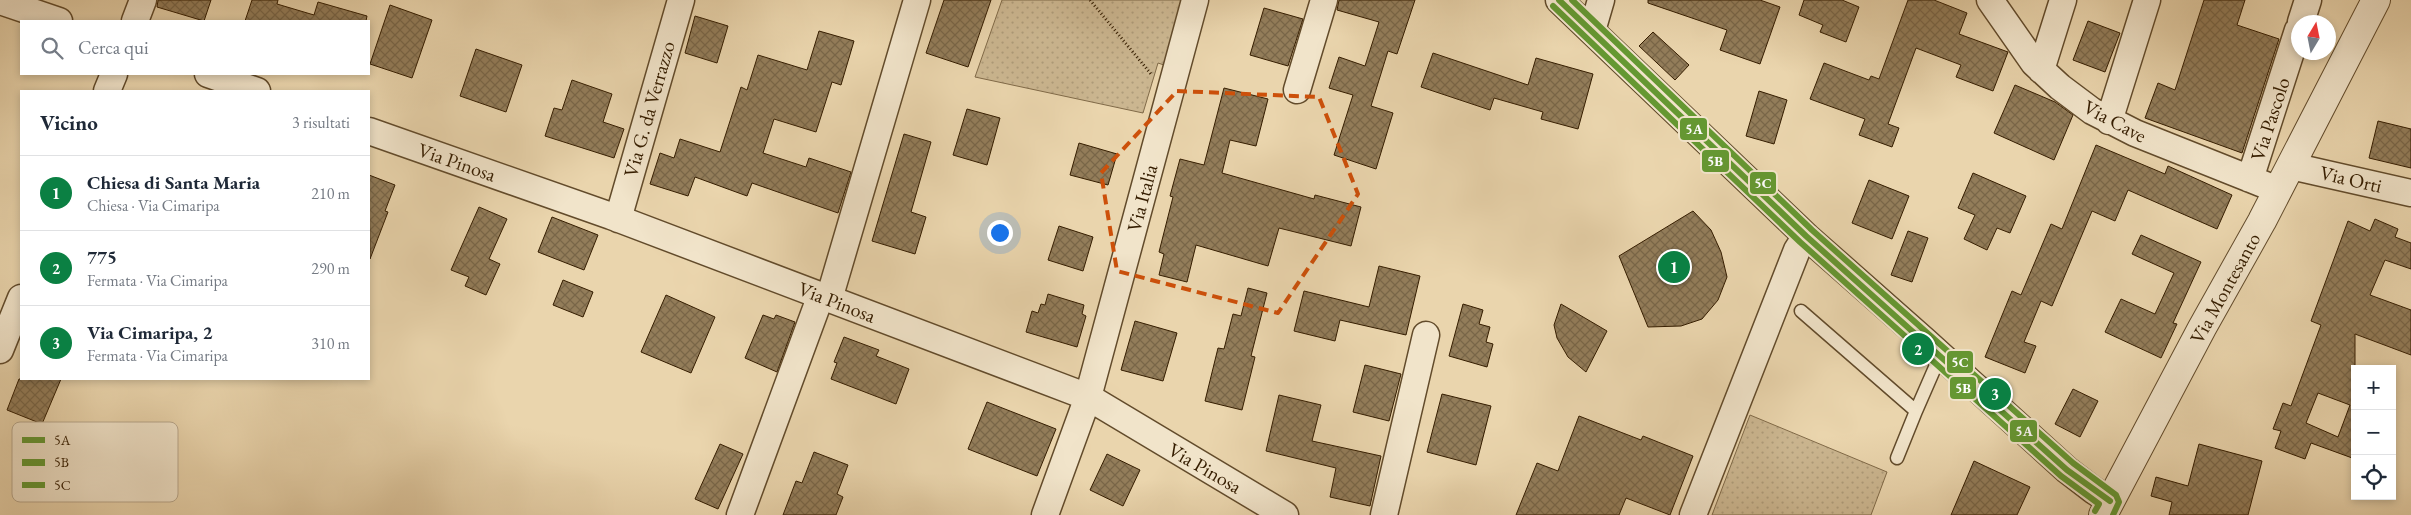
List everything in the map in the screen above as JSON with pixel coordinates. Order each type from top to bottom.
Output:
[{"type":"street","points":[[0,0],[56,20]]},
{"type":"street","points":[[135,20],[143,0]]},
{"type":"street","name":"Via G. da Verrazzo","points":[[618,219],[681,0]]},
{"type":"street","points":[[740,515],[825,297],[917,0]]},
{"type":"street","name":"Via Italia","points":[[1045,515],[1088,397],[1195,0]]},
{"type":"street","points":[[1297,90],[1324,0]]},
{"type":"street","points":[[1559,0],[1806,236],[1925,340],[1940,356],[2107,508]]},
{"type":"street","points":[[1592,31],[1601,0]]},
{"type":"street","name":"Via Cave","points":[[1990,0],[2022,49],[2041,70],[2072,96],[2109,121],[2278,190]]},
{"type":"street","points":[[2041,70],[2063,0]]},
{"type":"street","points":[[2109,121],[2147,0]]},
{"type":"street","points":[[2303,15],[2308,0]]},
{"type":"street","name":"Via Montesanto","points":[[2107,508],[2291,166],[2376,0]]},
{"type":"street","name":"Via Pascolo","points":[[2250,179],[2291,52]]},
{"type":"street","points":[[107,90],[114,75]]},
{"type":"street","points":[[211,75],[251,90]]},
{"type":"street","name":"Via Pinosa","points":[[370,131],[618,219],[1088,397],[1285,515]]},
{"type":"street","name":"Via Orti","points":[[2291,166],[2411,193]]},
{"type":"street","points":[[1693,515],[1797,250],[1806,236]]},
{"type":"street","points":[[0,350],[20,300]]},
{"type":"street","points":[[1384,515],[1426,336]]},
{"type":"lane","points":[[1801,311],[1916,411]]},
{"type":"lane","points":[[1897,458],[1940,356]]},
{"type":"path","points":[[1090,0],[1156,80]]},
{"type":"highlighted area","points":[[1177,91],[1319,97],[1358,194],[1278,313],[1117,271],[1101,173]]},
{"type":"shaded area","points":[[1002,0],[1181,0],[1167,66],[1158,63],[1143,113],[975,77]]},
{"type":"shaded area","points":[[1750,415],[1887,472],[1871,515],[1712,515]]},
{"type":"building","points":[[158,0],[211,0],[204,20],[157,7]]},
{"type":"building","points":[[252,0],[278,0],[277,4],[314,15],[318,2],[367,16],[366,20],[245,20]]},
{"type":"building","points":[[944,0],[991,0],[968,67],[926,53]]},
{"type":"building","points":[[1339,0],[1415,0],[1397,54],[1388,51],[1371,106],[1393,113],[1376,169],[1334,155],[1353,95],[1329,88],[1339,57],[1365,66],[1379,22],[1337,10]]},
{"type":"building","points":[[1648,0],[1760,0],[1780,7],[1760,64],[1720,50],[1727,30],[1648,3]]},
{"type":"building","points":[[1804,0],[1842,0],[1859,7],[1846,42],[1820,32],[1823,25],[1799,15]]},
{"type":"building","points":[[1908,0],[1934,0],[1967,13],[1959,34],[2008,52],[1993,91],[1956,77],[1961,65],[1916,48],[1888,124],[1899,128],[1892,147],[1859,135],[1865,119],[1810,99],[1824,63],[1869,80],[1871,76],[1879,79]]},
{"type":"building","points":[[2204,0],[2245,0],[2237,25],[2279,39],[2242,153],[2145,118],[2158,83],[2175,90]]},
{"type":"building","points":[[390,5],[432,20],[412,78],[370,64]]},
{"type":"building","points":[[1264,8],[1303,19],[1288,66],[1250,55]]},
{"type":"building","points":[[695,16],[728,26],[717,63],[685,53]]},
{"type":"building","points":[[2088,21],[2120,33],[2105,72],[2073,60]]},
{"type":"building","points":[[819,31],[854,41],[841,85],[832,82],[816,132],[774,119],[763,153],[806,167],[809,158],[851,172],[838,213],[752,183],[747,196],[695,177],[688,196],[650,184],[660,153],[674,158],[680,139],[720,152],[741,87],[747,90],[758,55],[807,70]]},
{"type":"building","points":[[1653,32],[1689,65],[1675,80],[1639,46]]},
{"type":"building","points":[[476,49],[522,65],[506,112],[460,96]]},
{"type":"building","points":[[1433,53],[1528,85],[1536,58],[1593,74],[1578,129],[1541,119],[1543,112],[1494,98],[1490,110],[1421,87]]},
{"type":"building","points":[[572,80],[612,94],[603,122],[624,129],[614,158],[545,136],[554,108],[562,110]]},
{"type":"building","points":[[2015,85],[2055,102],[2073,115],[2054,160],[1994,133]]},
{"type":"building","points":[[1224,88],[1268,99],[1256,146],[1230,140],[1222,173],[1314,199],[1315,195],[1361,207],[1351,246],[1279,228],[1268,266],[1196,245],[1187,282],[1159,275],[1164,254],[1159,252],[1173,197],[1170,196],[1180,159],[1204,165]]},
{"type":"building","points":[[1759,91],[1787,100],[1774,144],[1746,136]]},
{"type":"building","points":[[967,109],[1000,118],[987,165],[953,155]]},
{"type":"building","points":[[2378,121],[2411,129],[2411,168],[2369,158]]},
{"type":"building","points":[[904,134],[931,142],[911,212],[926,217],[915,254],[872,241]]},
{"type":"building","points":[[1079,143],[1117,154],[1108,185],[1070,175]]},
{"type":"building","points":[[2096,145],[2165,174],[2168,166],[2232,195],[2217,229],[2128,190],[2115,221],[2092,211],[2052,306],[2041,301],[2024,342],[2036,346],[2025,373],[1985,357],[2012,291],[2021,295],[2051,224],[2062,229]]},
{"type":"building","points":[[1973,173],[2026,196],[2010,233],[1997,228],[1987,250],[1964,239],[1975,215],[1958,208]]},
{"type":"building","points":[[370,175],[395,185],[385,211],[388,212],[370,259]]},
{"type":"building","points":[[1869,180],[1909,196],[1892,239],[1852,223]]},
{"type":"building","points":[[479,207],[507,219],[489,259],[500,264],[486,295],[465,286],[469,277],[451,270]]},
{"type":"building","points":[[1693,211],[1711,230],[1721,252],[1727,277],[1718,300],[1702,319],[1681,326],[1648,327],[1619,256]]},
{"type":"building","points":[[552,217],[598,235],[584,270],[538,252]]},
{"type":"building","points":[[2375,219],[2398,229],[2395,237],[2411,243],[2411,269],[2385,260],[2370,295],[2411,310],[2411,355],[2355,334],[2355,365],[2351,365],[2351,458],[2311,443],[2305,459],[2275,448],[2281,431],[2273,429],[2283,403],[2291,406],[2321,325],[2311,321],[2348,221],[2370,231]],"holes":[[[2318,393],[2350,405],[2338,437],[2306,423]]]},
{"type":"building","points":[[1059,226],[1093,237],[1083,271],[1048,260]]},
{"type":"building","points":[[1908,231],[1928,238],[1912,282],[1891,275]]},
{"type":"building","points":[[2141,235],[2201,262],[2173,323],[2177,324],[2161,358],[2105,332],[2121,299],[2155,314],[2174,273],[2132,254]]},
{"type":"building","points":[[1379,266],[1420,276],[1406,335],[1340,320],[1335,341],[1294,331],[1304,291],[1369,307]]},
{"type":"building","points":[[563,280],[593,292],[583,317],[553,305]]},
{"type":"building","points":[[1248,288],[1267,293],[1251,356],[1255,357],[1242,410],[1205,401],[1218,348],[1224,349],[1233,314],[1241,316]]},
{"type":"building","points":[[1048,294],[1084,305],[1082,314],[1086,316],[1077,347],[1026,332],[1032,311],[1038,313],[1041,304],[1045,305]]},
{"type":"building","points":[[666,295],[715,317],[691,373],[641,352]]},
{"type":"building","points":[[1463,304],[1483,310],[1479,324],[1490,327],[1486,342],[1493,344],[1487,367],[1449,356]]},
{"type":"building","points":[[1561,304],[1607,331],[1586,372],[1568,357],[1557,338],[1554,325]]},
{"type":"building","points":[[763,315],[774,319],[776,315],[795,322],[777,372],[745,358]]},
{"type":"building","points":[[1135,321],[1177,333],[1163,381],[1121,370]]},
{"type":"building","points":[[844,337],[879,350],[876,356],[909,369],[896,404],[831,379],[837,363],[834,362]]},
{"type":"building","points":[[1365,365],[1401,374],[1389,421],[1353,412]]},
{"type":"building","points":[[19,379],[61,380],[43,422],[37,422],[7,410]]},
{"type":"building","points":[[2073,389],[2098,401],[2080,437],[2055,424]]},
{"type":"building","points":[[1442,394],[1491,406],[1476,465],[1427,452]]},
{"type":"building","points":[[1279,395],[1321,405],[1312,441],[1381,456],[1370,506],[1330,497],[1336,468],[1266,451]]},
{"type":"building","points":[[987,402],[1056,429],[1037,476],[968,449]]},
{"type":"building","points":[[1579,416],[1641,440],[1643,436],[1693,456],[1670,515],[1626,498],[1619,515],[1516,515],[1537,463],[1558,471]]},
{"type":"building","points":[[720,444],[743,454],[718,509],[695,499]]},
{"type":"building","points":[[2199,444],[2262,461],[2248,515],[2169,515],[2172,502],[2151,496],[2156,477],[2188,486]]},
{"type":"building","points":[[814,452],[848,465],[837,494],[843,497],[836,515],[783,515],[796,481],[802,483]]},
{"type":"building","points":[[1107,454],[1140,470],[1123,506],[1090,490]]},
{"type":"building","points":[[1974,461],[2030,487],[2017,515],[1951,515]]},
{"type":"transit line","name":"5A","points":[[1559,0],[1806,236],[2067,470],[2110,501]]},
{"type":"transit line","name":"5C","points":[[1572,0],[1812,230],[2073,463],[2116,495],[2119,502],[2113,515]]},
{"type":"transit line","name":"5B","points":[[1553,6],[1800,242],[2061,476],[2099,504],[2095,511]]},
{"type":"place","name":"Chiesa di Santa Maria","points":[[1674,267]]},
{"type":"place","name":"775","points":[[1918,349]]},
{"type":"place","name":"Via Cimaripa, 2","points":[[1995,394]]}]
